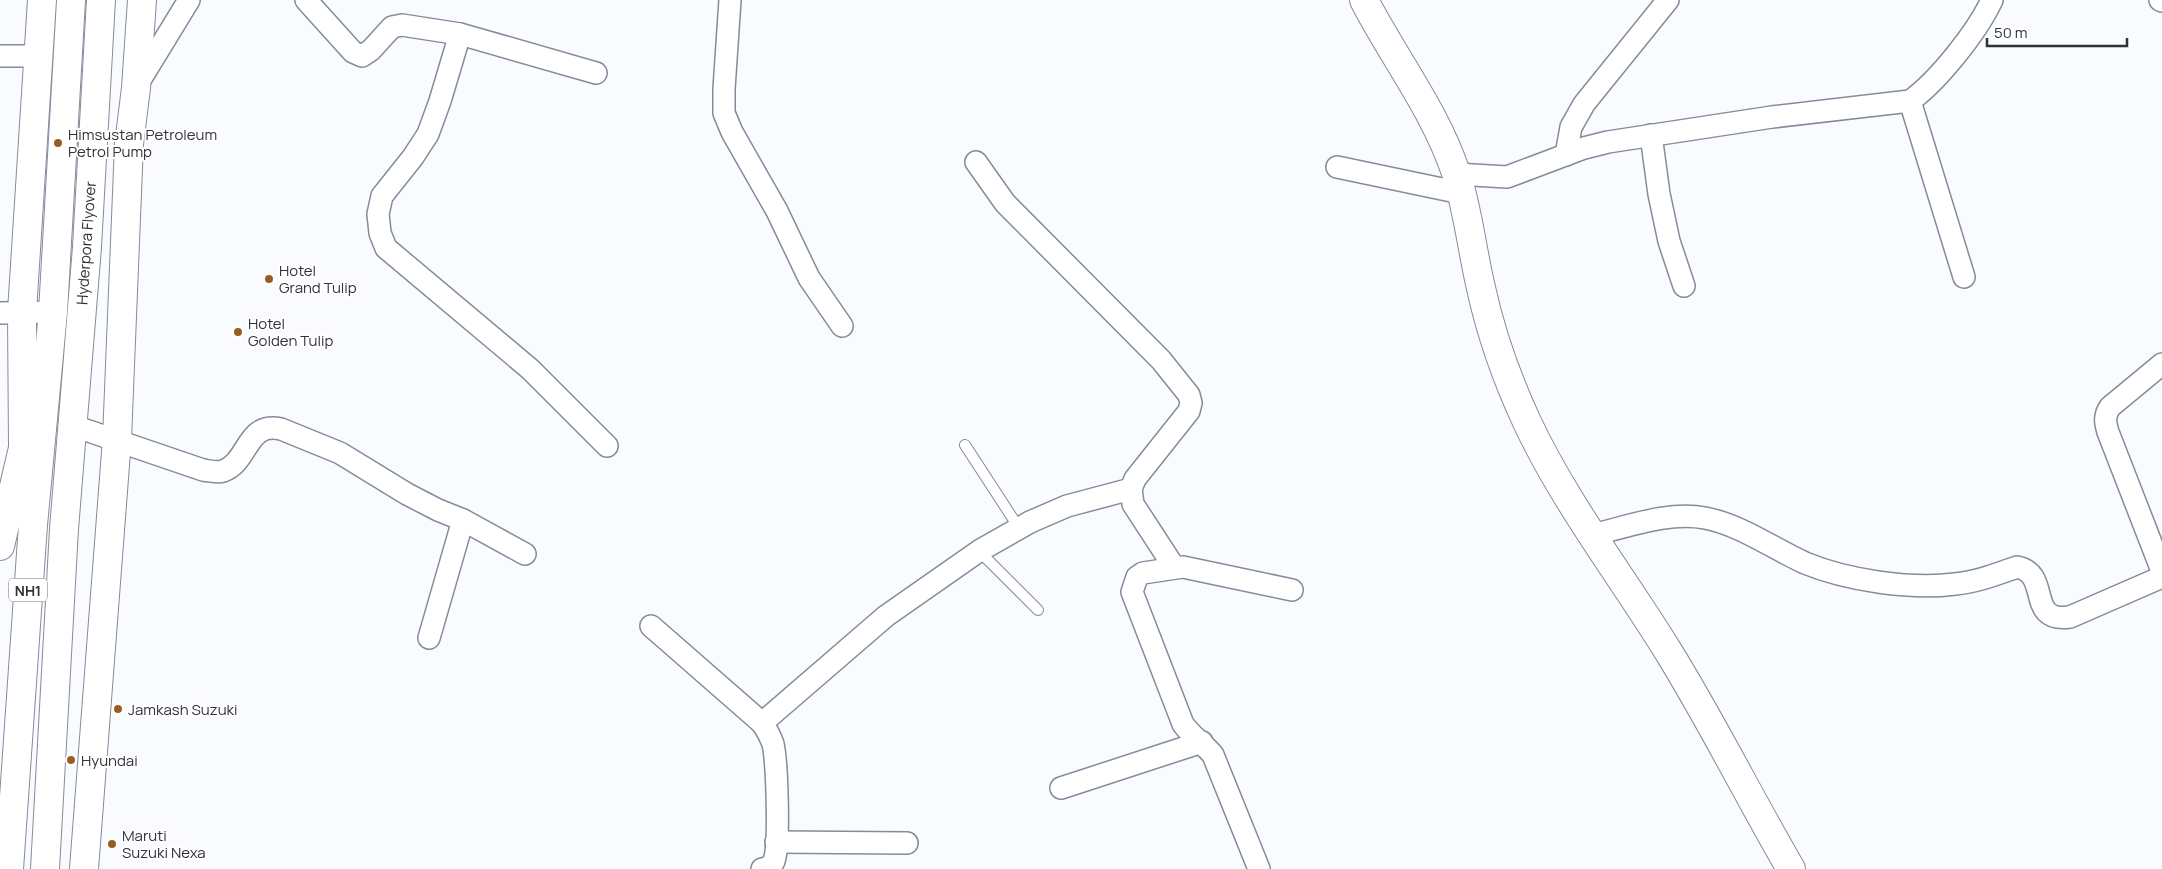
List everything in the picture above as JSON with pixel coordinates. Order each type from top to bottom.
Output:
[{"type":"main road","points":[[0,546],[23,448],[11,312],[38,56],[42,0]]},
{"type":"main road","name":"Hyderpora Flyover","points":[[53,312],[71,0]]},
{"type":"main road","name":"Hyderpora Flyover","points":[[74,426],[87,247],[100,0]]},
{"type":"main road","points":[[84,869],[117,439],[129,144],[136,88],[142,0]]},
{"type":"main road","points":[[1364,0],[1427,105],[1444,140],[1459,184],[1486,311],[1510,384],[1540,447],[1592,536],[1638,604],[1704,710],[1791,869]]},
{"type":"main road","name":"NH1","points":[[9,869],[33,525],[53,312]]},
{"type":"main road","name":"NH1","points":[[45,869],[64,529],[74,426]]},
{"type":"street","points":[[136,88],[190,0]]},
{"type":"street","points":[[306,0],[353,52],[362,56],[371,50],[392,27],[397,25],[460,34],[596,73]]},
{"type":"street","points":[[730,0],[724,113],[732,132],[777,211],[810,278],[842,326]]},
{"type":"street","points":[[1566,155],[1570,128],[1584,104],[1668,0]]},
{"type":"street","points":[[1337,167],[1459,184],[1506,177],[1608,142],[1772,117],[1910,101],[1926,90],[1939,76],[1981,21],[1992,0]]},
{"type":"street","points":[[460,34],[428,134],[413,157],[382,196],[378,214],[380,233],[386,248],[530,368],[607,446]]},
{"type":"street","points":[[0,56],[38,56]]},
{"type":"street","points":[[1910,101],[1964,277]]},
{"type":"street","points":[[1651,135],[1659,194],[1669,241],[1684,286]]},
{"type":"street","points":[[976,162],[1005,203],[1161,360],[1189,395],[1191,403],[1189,411],[1135,478],[1131,489],[1133,504],[1174,567]]},
{"type":"street","points":[[11,312],[53,312]]},
{"type":"street","points":[[2162,364],[2110,407],[2105,420],[2162,571]]},
{"type":"street","points":[[74,426],[117,439],[203,470],[214,472],[223,471],[232,466],[255,435],[263,429],[272,427],[340,453],[407,494],[463,520],[525,554]]},
{"type":"street","points":[[762,724],[886,616],[978,551],[1018,528],[1067,506],[1131,489]]},
{"type":"street","points":[[1592,536],[1651,521],[1671,518],[1704,518],[1751,534],[1804,562],[1824,570],[1889,582],[1954,585],[1974,581],[2018,567],[2025,569],[2033,575],[2044,612],[2049,616],[2059,618],[2070,617],[2162,577]]},
{"type":"street","points":[[429,638],[463,520]]},
{"type":"street","points":[[1259,869],[1213,755],[1202,742],[1196,740],[1190,734],[1183,724],[1132,592],[1136,577],[1143,573],[1174,567],[1196,568],[1292,590]]},
{"type":"street","points":[[651,626],[762,724],[769,733],[775,757],[776,842],[774,860],[767,868],[762,869]]},
{"type":"street","points":[[1061,788],[1202,742]]},
{"type":"street","points":[[776,842],[907,843]]},
{"type":"lane","points":[[965,445],[1018,528]]},
{"type":"lane","points":[[978,551],[1038,610]]},
{"type":"place","name":"Himsustan Petroleum Petrol Pump","points":[[58,143]]},
{"type":"place","name":"Hotel Grand Tulip","points":[[269,279]]},
{"type":"place","name":"Hotel Golden Tulip","points":[[238,332]]},
{"type":"place","name":"Jamkash Suzuki","points":[[118,709]]},
{"type":"place","name":"Hyundai","points":[[71,760]]},
{"type":"place","name":"Maruti Suzuki Nexa","points":[[112,844]]}]
